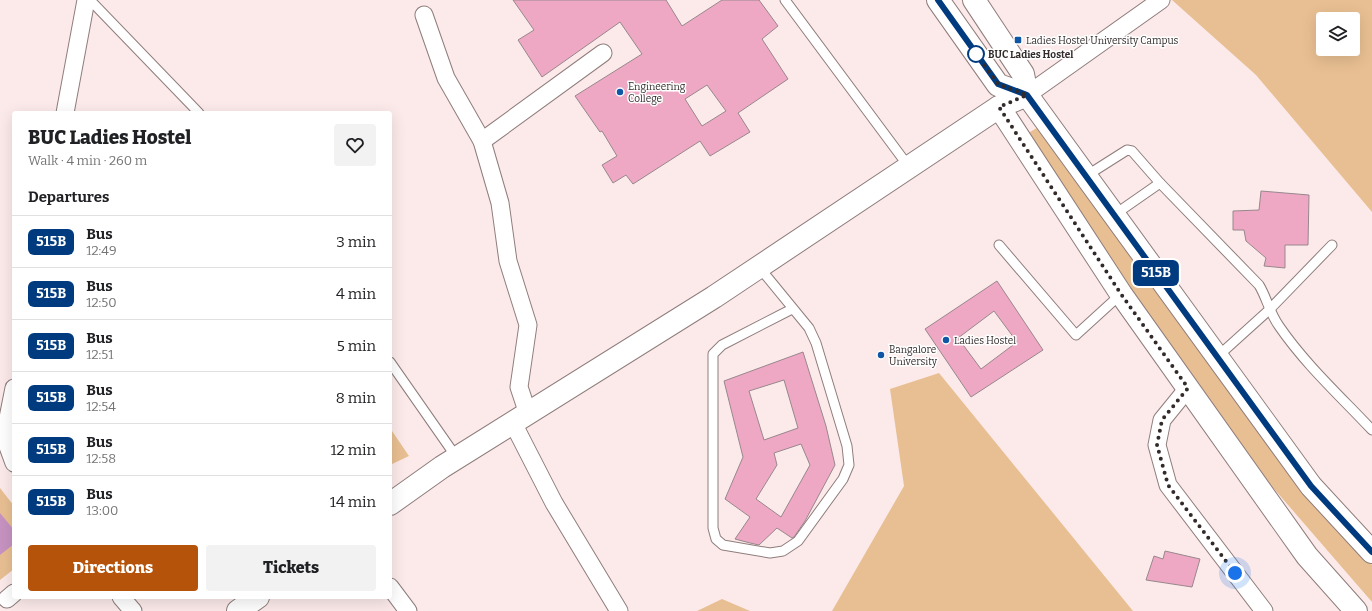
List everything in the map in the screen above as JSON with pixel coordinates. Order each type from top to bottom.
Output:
[{"type":"street","points":[[65,111],[86,0]]},
{"type":"street","points":[[938,0],[998,84],[1027,95]]},
{"type":"street","points":[[974,0],[1023,74],[1027,95],[1217,357],[1311,486],[1369,544]]},
{"type":"street","points":[[392,503],[457,458],[759,267],[999,107],[1027,95],[1161,0]]},
{"type":"street","points":[[424,15],[446,78],[482,141],[500,204],[508,261],[528,325],[520,387],[520,419],[554,503],[619,611]]},
{"type":"street","points":[[482,141],[604,53]]},
{"type":"street","points":[[999,107],[1121,294],[1308,556],[1356,611]]},
{"type":"street","points":[[1188,388],[1162,420],[1157,445],[1168,485],[1264,611]]},
{"type":"street","points":[[12,398],[8,418],[7,444],[12,458]]},
{"type":"street","points":[[392,590],[408,611]]},
{"type":"street","points":[[123,599],[133,611]]},
{"type":"street","points":[[238,611],[255,599]]},
{"type":"lane","points":[[90,0],[197,111]]},
{"type":"lane","points":[[785,0],[909,167]]},
{"type":"lane","points":[[1086,176],[1127,150],[1132,151],[1160,183],[1259,285],[1269,310],[1280,327],[1308,363],[1372,430]]},
{"type":"lane","points":[[1114,215],[1160,183]]},
{"type":"lane","points":[[999,245],[1076,335],[1121,294]]},
{"type":"lane","points":[[1217,357],[1269,310],[1332,245]]},
{"type":"lane","points":[[759,267],[809,328],[816,343],[847,446],[849,465],[844,479],[798,541],[782,551],[770,553],[723,545],[716,539],[713,528],[713,354],[722,345],[792,309]]},
{"type":"lane","points":[[392,365],[457,458]]},
{"type":"shaded area","name":"Bangalore University","points":[[0,0],[1372,0],[1372,611],[0,611]]},
{"type":"shaded area","points":[[1172,0],[1372,0],[1372,212],[1256,75]]},
{"type":"shaded area","points":[[1040,126],[1305,494],[1372,565],[1372,602],[1269,483],[1094,237],[1025,135]]},
{"type":"shaded area","points":[[939,373],[1133,611],[832,611],[904,486],[890,389]]},
{"type":"shaded area","points":[[392,431],[409,456],[392,464]]},
{"type":"shaded area","points":[[0,488],[12,503],[12,571],[0,580]]},
{"type":"shaded area","points":[[0,513],[12,528],[12,546],[0,555]]},
{"type":"shaded area","points":[[722,599],[750,611],[697,611]]},
{"type":"building","name":"Engineering College","points":[[513,0],[666,0],[682,26],[722,0],[759,0],[778,26],[762,39],[788,79],[738,113],[750,132],[710,156],[700,141],[633,184],[626,175],[613,183],[602,165],[617,156],[602,131],[600,132],[575,96],[642,54],[620,22],[542,77],[518,40],[534,30]],"holes":[[[707,85],[726,111],[702,126],[685,99]]]},
{"type":"building","points":[[1261,191],[1309,195],[1308,245],[1285,245],[1285,268],[1264,266],[1266,258],[1246,241],[1244,230],[1233,230],[1233,211],[1259,210]]},
{"type":"building","name":"Ladies Hostel","points":[[997,281],[1043,350],[971,397],[925,329]],"holes":[[[994,311],[1017,342],[981,369],[958,338]]]},
{"type":"building","points":[[803,352],[826,426],[835,465],[805,521],[792,538],[777,528],[759,545],[735,539],[750,517],[725,499],[743,457],[724,381]],"holes":[[[784,380],[798,428],[764,440],[749,391]],[[801,444],[810,465],[781,517],[756,499],[777,465],[774,453]]]},
{"type":"building","points":[[1165,551],[1200,559],[1192,587],[1146,580],[1154,556],[1163,559]]},
{"type":"bus line","name":"515B","points":[[938,0],[998,84],[1027,95],[1311,486],[1372,552]]},
{"type":"place","name":"Ladies Hostel University Campus","points":[[1018,40]]},
{"type":"place","name":"BUC Ladies Hostel","points":[[976,54]]},
{"type":"place","name":"Engineering College","points":[[620,92]]},
{"type":"place","name":"Ladies Hostel","points":[[946,340]]},
{"type":"place","name":"Bangalore University","points":[[881,355]]},
{"type":"route","points":[[976,54],[998,84],[1027,95],[999,107],[1121,294],[1188,388],[1162,420],[1157,445],[1168,485],[1235,573]]}]
